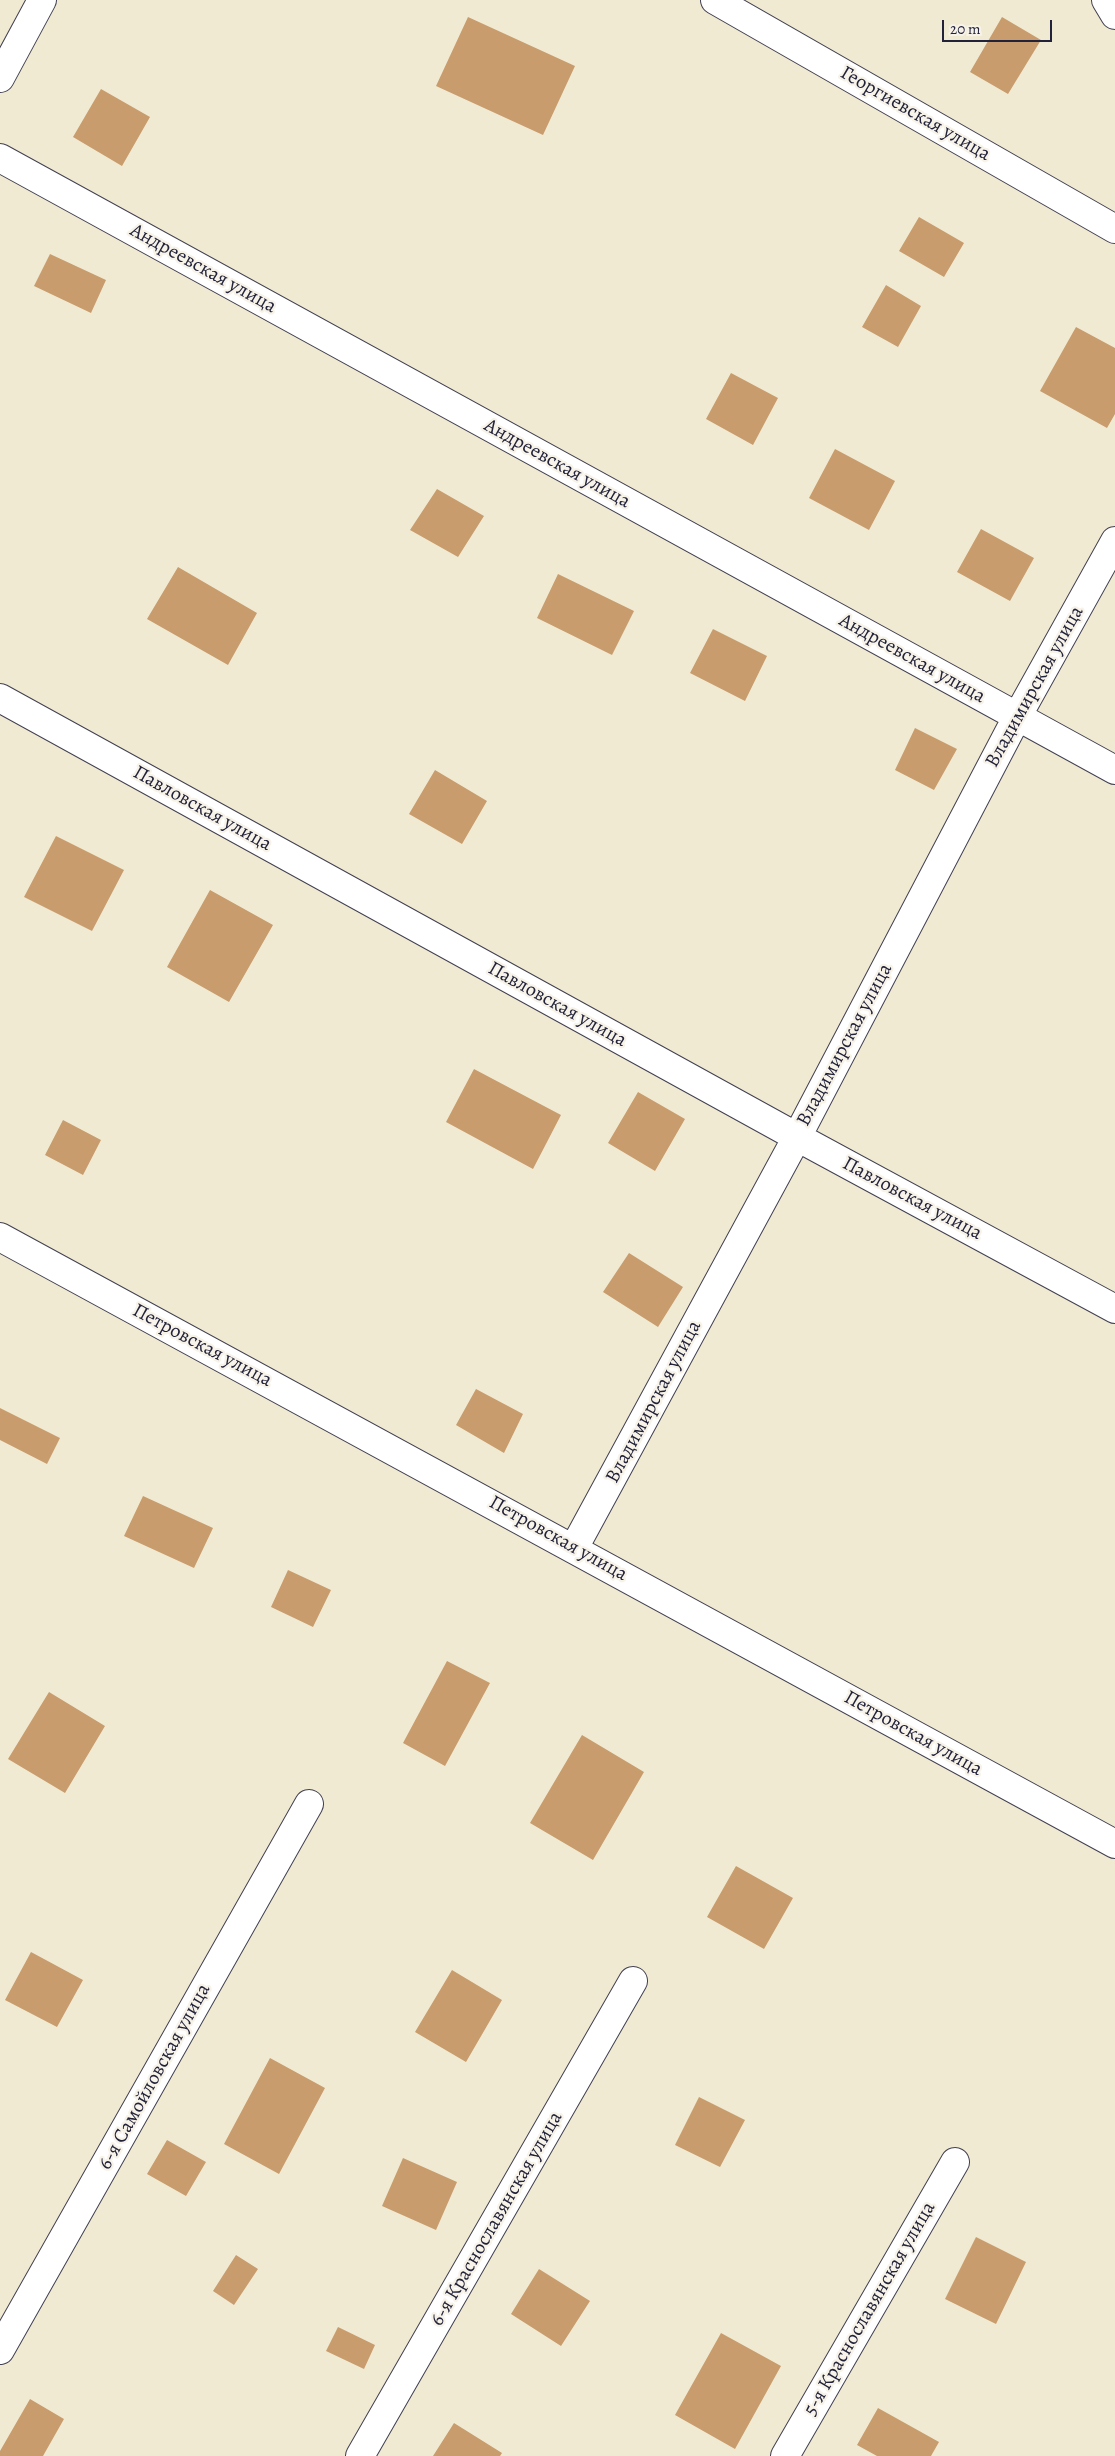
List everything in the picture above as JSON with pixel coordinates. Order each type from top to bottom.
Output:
[{"type":"street","points":[[0,78],[42,0]]},
{"type":"street","name":"Георгиевская улица","points":[[715,0],[1115,229]]},
{"type":"street","points":[[1106,0],[1115,16]]},
{"type":"street","name":"Андреевская улица","points":[[0,158],[1115,770]]},
{"type":"street","name":"Владимирская улица","points":[[574,1548],[797,1137],[1017,716],[1115,541]]},
{"type":"street","name":"Павловская улица","points":[[0,698],[797,1137],[1115,1309]]},
{"type":"street","name":"Петровская улица","points":[[0,1237],[1115,1844]]},
{"type":"street","name":"6-я Самойловская улица","points":[[0,2350],[309,1804]]},
{"type":"street","name":"6-я Краснославянская улица","points":[[360,2456],[634,1981]]},
{"type":"street","name":"5-я Краснославянская улица","points":[[785,2456],[955,2162]]},
{"type":"building","points":[[468,17],[575,66],[543,135],[436,86]]},
{"type":"building","points":[[1002,17],[1041,40],[1008,94],[970,72]]},
{"type":"building","points":[[101,89],[150,117],[122,166],[73,137]]},
{"type":"building","points":[[919,217],[964,243],[944,277],[899,251]]},
{"type":"building","points":[[50,254],[106,280],[91,313],[34,286]]},
{"type":"building","points":[[886,285],[921,306],[898,347],[862,327]]},
{"type":"building","points":[[1076,327],[1115,348],[1115,414],[1107,428],[1040,391]]},
{"type":"building","points":[[731,373],[778,398],[753,445],[706,419]]},
{"type":"building","points":[[835,449],[895,481],[869,530],[809,498]]},
{"type":"building","points":[[437,489],[484,516],[458,557],[410,530]]},
{"type":"building","points":[[981,529],[1034,558],[1010,601],[957,572]]},
{"type":"building","points":[[178,567],[257,613],[228,665],[147,619]]},
{"type":"building","points":[[558,574],[634,611],[612,655],[537,618]]},
{"type":"building","points":[[713,629],[767,656],[745,701],[690,673]]},
{"type":"building","points":[[915,728],[957,749],[934,790],[895,770]]},
{"type":"building","points":[[435,770],[487,801],[462,844],[409,814]]},
{"type":"building","points":[[56,836],[124,870],[92,931],[24,897]]},
{"type":"building","points":[[210,890],[273,925],[229,1002],[167,967]]},
{"type":"building","points":[[474,1069],[561,1115],[533,1169],[446,1122]]},
{"type":"building","points":[[638,1092],[685,1119],[655,1171],[608,1143]]},
{"type":"building","points":[[63,1120],[101,1140],[83,1175],[45,1155]]},
{"type":"building","points":[[629,1253],[683,1287],[658,1327],[603,1292]]},
{"type":"building","points":[[476,1389],[523,1414],[504,1453],[456,1425]]},
{"type":"building","points":[[0,1408],[60,1438],[47,1464],[0,1440]]},
{"type":"building","points":[[143,1496],[213,1528],[194,1568],[124,1536]]},
{"type":"building","points":[[288,1570],[331,1590],[313,1627],[271,1607]]},
{"type":"building","points":[[447,1661],[490,1683],[445,1766],[403,1743]]},
{"type":"building","points":[[49,1692],[105,1726],[65,1793],[8,1759]]},
{"type":"building","points":[[582,1735],[644,1772],[593,1860],[530,1823]]},
{"type":"building","points":[[736,1866],[793,1898],[764,1949],[707,1917]]},
{"type":"building","points":[[31,1952],[83,1980],[57,2027],[5,2000]]},
{"type":"building","points":[[452,1970],[502,2000],[466,2062],[415,2032]]},
{"type":"building","points":[[270,2058],[325,2088],[279,2174],[224,2144]]},
{"type":"building","points":[[699,2097],[745,2120],[720,2167],[675,2145]]},
{"type":"building","points":[[167,2140],[206,2162],[186,2196],[147,2174]]},
{"type":"building","points":[[403,2158],[457,2182],[436,2230],[382,2206]]},
{"type":"building","points":[[976,2237],[1026,2262],[996,2324],[945,2299]]},
{"type":"building","points":[[236,2255],[258,2269],[234,2305],[213,2291]]},
{"type":"building","points":[[539,2269],[590,2301],[561,2346],[511,2314]]},
{"type":"building","points":[[338,2327],[375,2345],[364,2369],[326,2351]]},
{"type":"building","points":[[721,2333],[781,2366],[735,2449],[675,2415]]},
{"type":"building","points":[[30,2399],[64,2419],[43,2456],[0,2456],[0,2451]]},
{"type":"building","points":[[878,2408],[939,2442],[931,2456],[877,2456],[857,2445]]},
{"type":"building","points":[[454,2423],[502,2453],[500,2456],[433,2456]]}]
